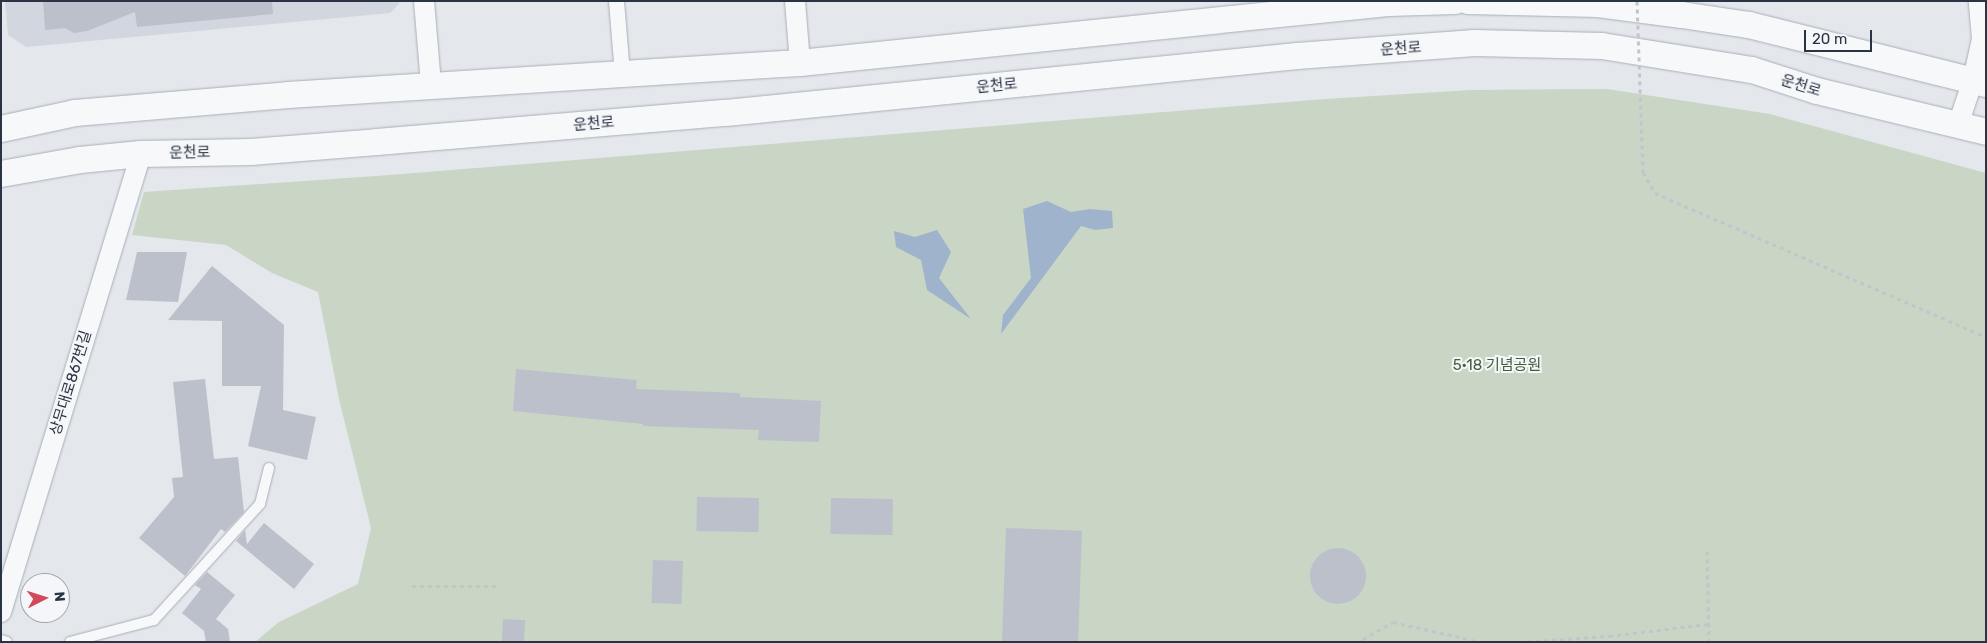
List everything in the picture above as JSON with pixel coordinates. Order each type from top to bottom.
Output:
[{"type":"street","points":[[424,1],[432,85]]},
{"type":"street","points":[[616,1],[622,74]]},
{"type":"street","points":[[795,1],[800,63]]},
{"type":"street","points":[[1,129],[75,113],[432,85],[800,63],[1294,8],[1456,1]]},
{"type":"street","points":[[1468,1],[1598,4],[1748,25],[1979,82]]},
{"type":"street","points":[[1958,125],[1979,82],[1982,39],[1979,1]]},
{"type":"street","points":[[1294,8],[1297,56]]},
{"type":"street","name":"운천로","points":[[1,174],[80,160],[141,154],[250,152],[717,113],[1297,56],[1475,43],[1602,46],[1752,70],[1817,91],[1986,132]]},
{"type":"street","name":"상무대로867번길","points":[[1,612],[141,154]]},
{"type":"lane","points":[[70,642],[154,620],[260,504],[269,468]]},
{"type":"lane","points":[[1,640],[8,642]]},
{"type":"path","points":[[1637,1],[1643,172],[1655,193],[1986,337]]},
{"type":"path","points":[[1707,551],[1709,642]]},
{"type":"path","points":[[412,586],[500,586]]},
{"type":"path","points":[[1362,642],[1363,639],[1393,622],[1481,642]]},
{"type":"path","points":[[1520,642],[1609,636],[1708,624]]},
{"type":"shaded area","points":[[5,1],[399,1],[399,4],[390,13],[26,47],[8,35]]},
{"type":"green space","name":"5·18 기념공원","points":[[1607,89],[1770,114],[1986,173],[1986,642],[255,642],[279,622],[358,584],[371,528],[339,399],[318,292],[272,273],[226,245],[132,235],[144,192],[390,175],[1325,99],[1471,90]]},
{"type":"water","points":[[1047,201],[1071,212],[1090,209],[1112,211],[1113,228],[1095,230],[1081,226],[1001,334],[1003,315],[1031,278],[1023,209]]},
{"type":"water","points":[[937,230],[951,252],[939,278],[971,319],[927,290],[921,260],[896,247],[894,231],[915,237]]},
{"type":"building","points":[[43,1],[272,1],[273,14],[137,27],[135,12],[87,31],[74,33],[65,28],[45,30]]},
{"type":"building","points":[[137,252],[187,252],[178,302],[126,300]]},
{"type":"building","points":[[212,266],[284,325],[283,410],[316,417],[307,460],[248,446],[261,386],[222,386],[222,321],[168,320]]},
{"type":"building","points":[[516,369],[637,380],[636,389],[740,393],[740,397],[821,401],[819,442],[758,440],[759,430],[643,426],[643,424],[513,411]]},
{"type":"building","points":[[205,379],[214,459],[238,457],[244,512],[225,532],[221,529],[185,576],[139,538],[174,497],[172,478],[183,477],[173,382]]},
{"type":"building","points":[[697,497],[759,498],[758,532],[696,531]]},
{"type":"building","points":[[831,498],[893,499],[892,535],[830,534]]},
{"type":"building","points":[[264,523],[314,564],[294,589],[236,541],[245,530],[247,544]]},
{"type":"building","points":[[1006,528],[1082,531],[1078,642],[1002,642]]},
{"type":"building","points":[[1332,548],[1344,548],[1354,552],[1362,560],[1366,576],[1362,592],[1354,600],[1344,604],[1332,604],[1322,600],[1314,592],[1310,582],[1310,570],[1314,560],[1322,552]]},
{"type":"building","points":[[653,560],[683,561],[681,604],[651,603]]},
{"type":"building","points":[[207,572],[235,595],[216,619],[228,629],[230,642],[206,642],[204,631],[182,613],[201,589],[195,585]]},
{"type":"building","points":[[503,619],[525,620],[524,642],[502,642]]}]
